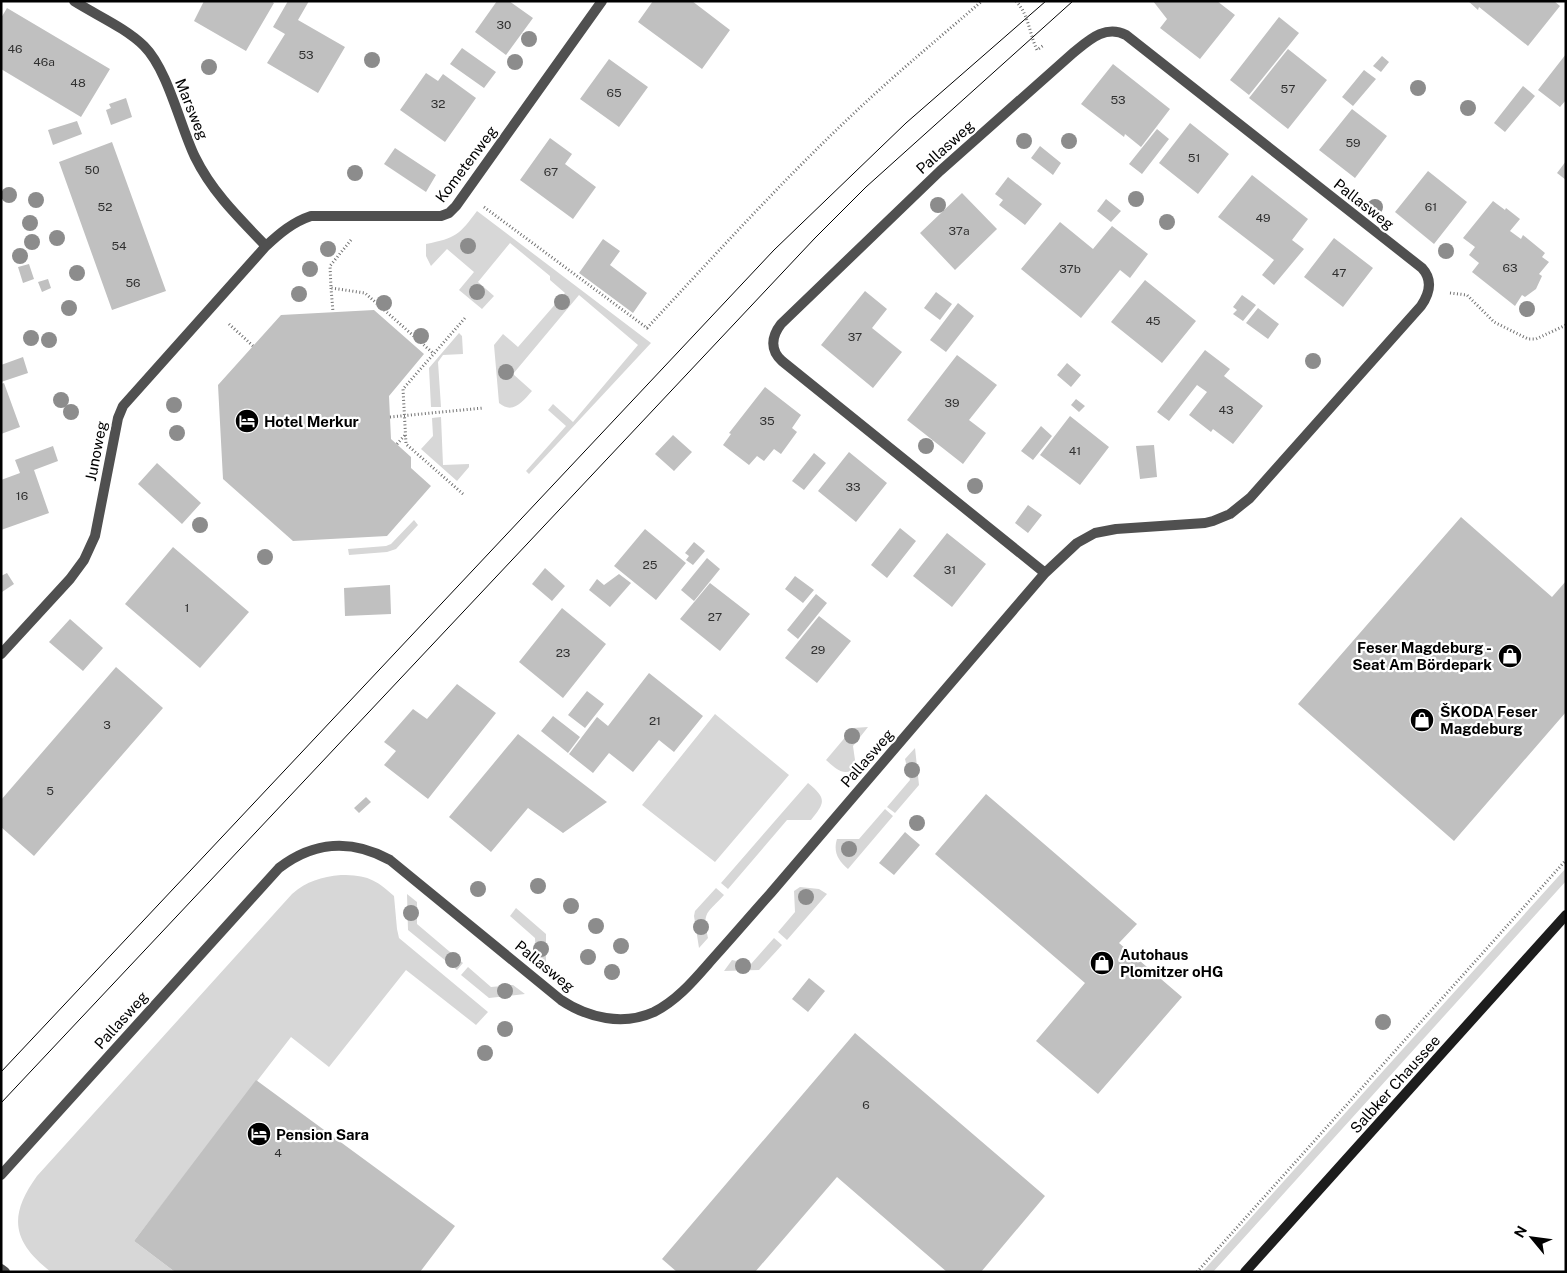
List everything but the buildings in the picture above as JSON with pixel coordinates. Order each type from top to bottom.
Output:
[{"type":"main road","name":"Salbker Chaussee","points":[[1245,1272],[1566,915]]},
{"type":"street","name":"Marsweg","points":[[74,1],[133,37],[149,51],[160,70],[194,155],[203,172],[227,205],[266,246]]},
{"type":"street","name":"Kometenweg","points":[[266,246],[283,230],[312,216],[445,215],[456,206],[602,1]]},
{"type":"street","name":"Pallasweg","points":[[1,1175],[279,868],[299,854],[312,850],[340,845],[354,846],[367,849],[390,860],[561,1000],[577,1010],[596,1017],[618,1019],[647,1014],[663,1006],[696,978],[1045,573],[1077,542],[1095,533],[1116,529],[1205,523],[1223,518],[1250,498],[1421,306],[1429,292],[1429,282],[1422,268],[1126,35],[1116,31],[1105,32],[1091,39],[940,170],[781,324],[772,341],[774,351],[782,361],[1045,573]]},
{"type":"street","name":"Junoweg","points":[[1,654],[70,579],[88,554],[94,536],[117,422],[123,406],[266,246]]},
{"type":"street","points":[[1,1269],[5,1272]]},
{"type":"path","points":[[465,193],[647,328],[756,210],[810,155],[900,71],[982,1]]},
{"type":"path","points":[[1016,1],[1027,17],[1031,38],[1037,50],[1046,44],[1056,47],[1062,42],[1073,54]]},
{"type":"path","points":[[333,312],[330,266],[355,236]]},
{"type":"path","points":[[331,288],[365,293],[434,354]]},
{"type":"path","points":[[1429,292],[1467,294],[1494,322],[1528,339],[1536,339],[1566,326]]},
{"type":"path","points":[[462,494],[406,444],[403,389],[465,318]]},
{"type":"path","points":[[229,324],[253,346]]},
{"type":"path","points":[[390,417],[483,408]]},
{"type":"path","points":[[397,444],[405,435]]},
{"type":"path","points":[[1197,1272],[1566,860]]},
{"type":"shaded area","points":[[477,211],[651,343],[529,474],[526,471],[566,426],[548,410],[553,404],[573,422],[638,345],[579,295],[513,374],[532,391],[513,407],[509,408],[499,403],[494,345],[503,334],[518,347],[565,293],[550,280],[550,276],[510,243],[478,282],[494,296],[482,309],[459,290],[474,272],[447,249],[431,266],[426,256],[426,244],[444,240],[456,234]]},
{"type":"shaded area","points":[[459,333],[462,336],[463,354],[443,355],[438,362],[441,407],[431,407],[429,368]]},
{"type":"shaded area","points":[[441,417],[443,465],[469,464],[469,467],[457,481],[421,449],[433,436],[432,418]]},
{"type":"shaded area","points":[[414,520],[418,525],[396,549],[387,552],[349,555],[348,549],[391,544]]},
{"type":"shaded area","points":[[715,714],[789,775],[715,862],[642,805]]},
{"type":"shaded area","points":[[868,727],[853,746],[856,767],[848,772],[844,772],[826,760],[853,728]]},
{"type":"shaded area","points":[[915,748],[919,785],[895,813],[887,807],[910,780],[905,759]]},
{"type":"shaded area","points":[[808,783],[822,800],[816,814],[811,820],[787,820],[728,889],[721,883]]},
{"type":"shaded area","points":[[885,809],[893,816],[848,869],[837,856],[837,839],[859,839]]},
{"type":"shaded area","points":[[1566,868],[1566,881],[1213,1272],[1202,1272]]},
{"type":"shaded area","points":[[341,875],[370,879],[394,896],[399,938],[488,1012],[476,1025],[406,970],[329,1067],[291,1037],[134,1241],[175,1272],[51,1272],[28,1250],[18,1228],[21,1204],[37,1176],[292,894],[315,880]]},
{"type":"shaded area","points":[[800,887],[819,889],[827,894],[787,940],[778,932],[795,912],[794,891]]},
{"type":"shaded area","points":[[716,888],[724,895],[707,914],[708,938],[699,948],[694,916],[695,911]]},
{"type":"shaded area","points":[[407,894],[417,902],[417,924],[463,963],[457,970],[408,930]]},
{"type":"shaded area","points":[[516,908],[546,934],[546,969],[536,961],[535,938],[510,916]]},
{"type":"shaded area","points":[[774,938],[782,945],[759,970],[724,971],[732,960],[751,964]]},
{"type":"shaded area","points":[[468,967],[491,987],[513,985],[525,994],[489,998],[461,975]]},
{"type":"tram line","points":[[1,1072],[774,250],[906,123],[1046,1]]},
{"type":"tram line","points":[[1,1103],[815,238],[866,187],[1073,1]]},
{"type":"place","name":"Hotel Merkur","points":[[247,421]]},
{"type":"place","name":"Feser Magdeburg - Seat Am Bördepark","points":[[1510,656]]},
{"type":"place","name":"ŠKODA Feser Magdeburg","points":[[1422,720]]},
{"type":"place","name":"Autohaus Plomitzer oHG","points":[[1102,963]]},
{"type":"place","name":"Pension Sara","points":[[259,1134]]}]
